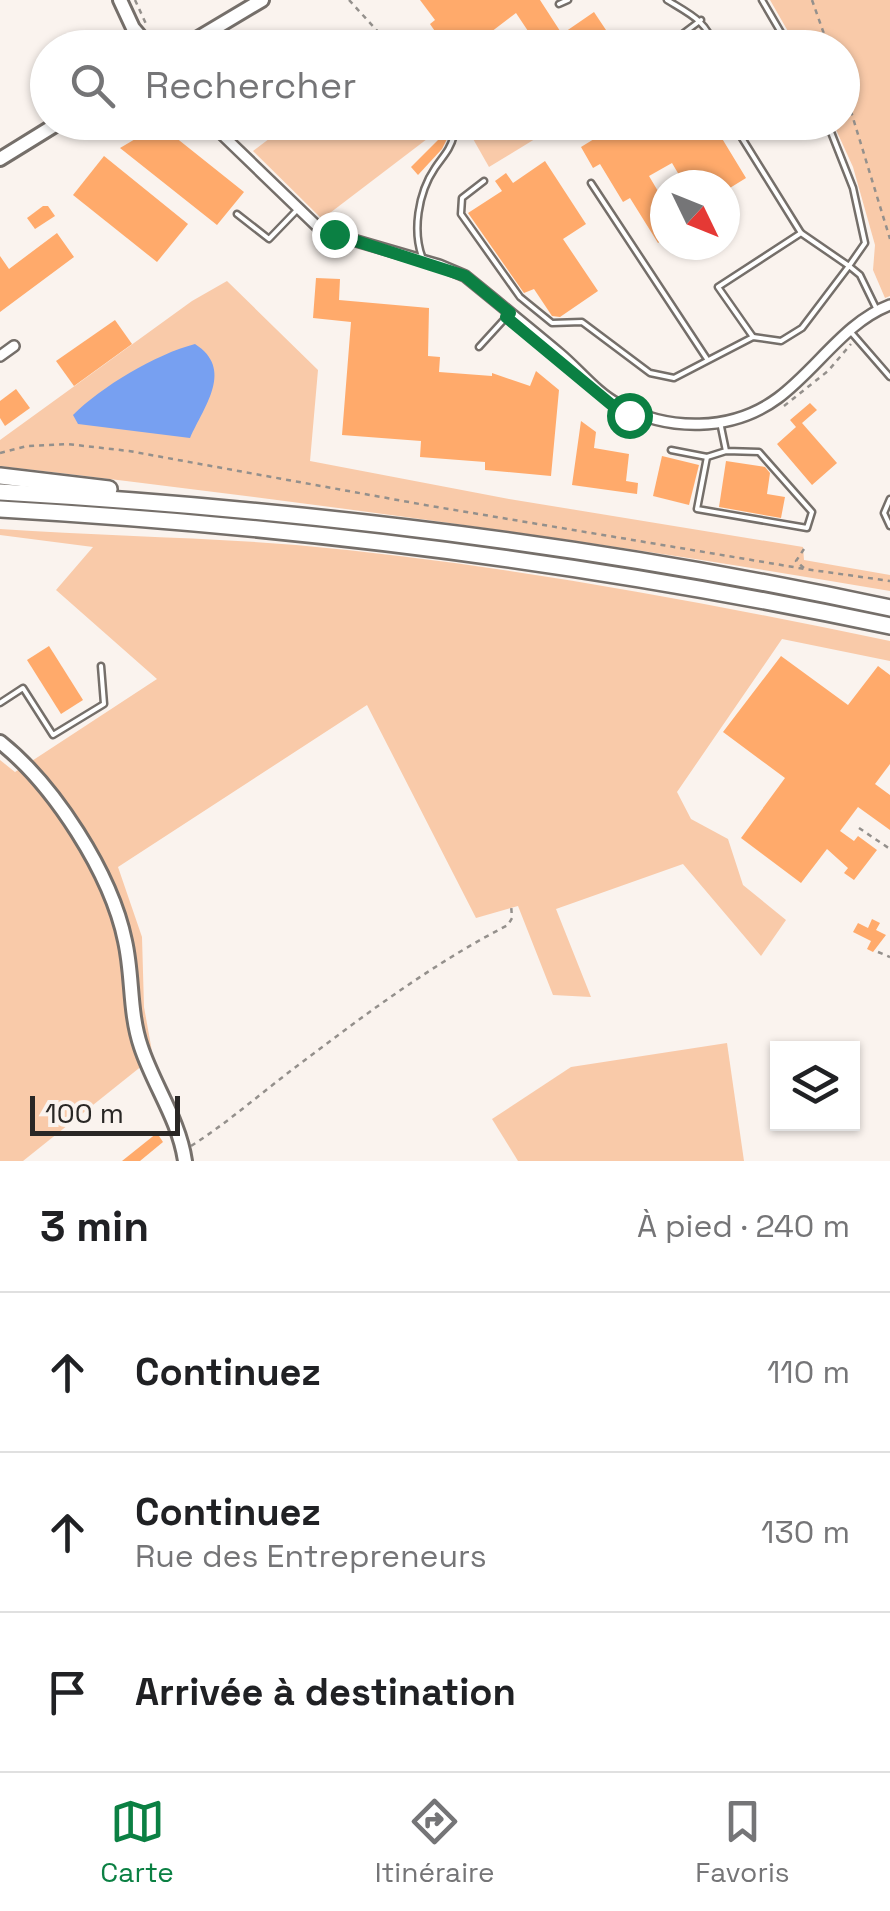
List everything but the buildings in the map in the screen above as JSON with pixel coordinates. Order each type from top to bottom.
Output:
[{"type":"highway","points":[[0,476],[112,490],[117,499]]},
{"type":"highway","points":[[0,492],[337,520],[510,542],[890,608]]},
{"type":"highway","points":[[0,509],[256,529],[491,557],[692,588],[890,626]]},
{"type":"highway","points":[[0,517],[20,518],[28,510]]},
{"type":"street","points":[[120,0],[135,30]]},
{"type":"street","points":[[214,30],[262,0]]},
{"type":"street","points":[[0,159],[31,140]]},
{"type":"street","points":[[227,140],[322,231],[465,276],[615,403],[670,422],[720,422],[742,417],[773,402],[877,310],[890,305]]},
{"type":"street","points":[[0,356],[14,346]]},
{"type":"street","points":[[0,742],[44,785],[83,844],[114,902],[126,941],[134,1026],[184,1156]]},
{"type":"lane","points":[[559,4],[568,0]]},
{"type":"lane","points":[[667,0],[709,30]]},
{"type":"lane","points":[[762,0],[780,30]]},
{"type":"lane","points":[[687,30],[700,20]]},
{"type":"lane","points":[[423,260],[416,236],[426,186],[450,151],[453,140]]},
{"type":"lane","points":[[743,140],[801,233],[860,275],[877,310]]},
{"type":"lane","points":[[484,181],[462,198],[461,214],[520,297],[552,323],[582,322],[650,373],[674,378],[753,337],[782,341],[802,328],[865,243],[853,188],[834,140]]},
{"type":"lane","points":[[591,184],[708,361]]},
{"type":"lane","points":[[237,214],[268,240],[298,209]]},
{"type":"lane","points":[[753,337],[718,287],[801,233]]},
{"type":"lane","points":[[479,347],[510,313]]},
{"type":"lane","points":[[853,334],[890,377]]},
{"type":"lane","points":[[720,422],[726,450]]},
{"type":"lane","points":[[671,450],[707,457],[726,450],[759,452],[812,512],[807,528],[697,510],[707,457]]},
{"type":"lane","points":[[890,499],[884,514],[890,526]]},
{"type":"lane","points":[[0,703],[23,688],[53,735],[104,704],[101,666]]},
{"type":"path","points":[[135,0],[146,30]]},
{"type":"path","points":[[349,0],[376,30]]},
{"type":"path","points":[[812,0],[823,30]]},
{"type":"path","points":[[860,140],[890,239]]},
{"type":"path","points":[[773,402],[774,411],[794,400],[828,370],[853,334]]},
{"type":"path","points":[[0,453],[27,446],[67,444],[130,451],[424,505],[890,581]]},
{"type":"path","points":[[804,549],[796,561],[805,569]]},
{"type":"path","points":[[858,828],[890,849]]},
{"type":"path","points":[[184,1156],[308,1058],[443,962],[508,924],[512,918],[511,904]]},
{"type":"path","points":[[878,952],[890,957]]},
{"type":"shaded area","points":[[770,0],[890,0],[890,296],[885,298],[873,270],[875,245],[853,167],[841,140],[860,140],[860,30],[787,30]]},
{"type":"shaded area","points":[[268,140],[426,140],[322,219],[253,151]]},
{"type":"shaded area","points":[[474,140],[533,140],[489,167]]},
{"type":"shaded area","points":[[227,281],[318,370],[310,461],[509,499],[803,547],[804,560],[890,575],[890,591],[446,522],[0,466],[0,440],[192,301]]},
{"type":"shaded area","points":[[0,529],[296,545],[520,572],[890,641],[890,661],[782,639],[677,792],[691,819],[728,839],[743,885],[786,920],[761,956],[683,864],[556,909],[591,997],[553,995],[518,906],[476,918],[367,705],[118,867],[142,937],[144,1007],[153,1057],[23,1161],[0,1161],[0,760],[15,772],[157,679],[56,590],[93,547],[0,535]]},
{"type":"shaded area","points":[[727,1043],[744,1161],[518,1161],[492,1119],[571,1067]]},
{"type":"water","points":[[195,344],[207,354],[215,376],[190,438],[78,424],[73,415],[114,383],[163,355]]},
{"type":"route","points":[[334,234],[465,276],[510,313],[506,317],[629,415]]}]
